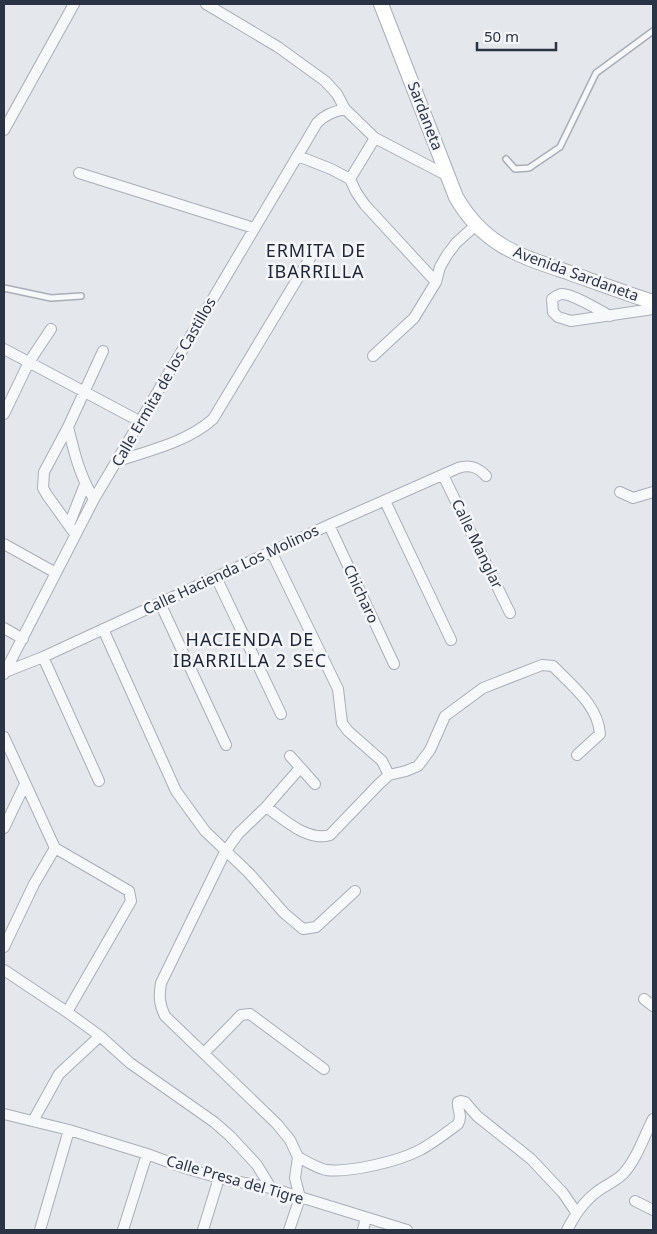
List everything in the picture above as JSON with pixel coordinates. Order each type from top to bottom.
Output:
[{"type":"street","points":[[4,130],[74,4]]},
{"type":"street","points":[[206,4],[278,48],[325,81],[337,94],[345,109],[375,138],[448,176]]},
{"type":"street","name":"Sardaneta","points":[[381,4],[448,176],[466,212],[476,224]]},
{"type":"street","name":"Calle Ermita de los Castillos","points":[[4,673],[94,499],[317,123],[331,112],[345,109]]},
{"type":"street","points":[[350,179],[375,138]]},
{"type":"street","points":[[298,156],[350,179],[365,205],[436,282]]},
{"type":"street","points":[[79,173],[254,228]]},
{"type":"street","points":[[373,356],[414,318],[436,282],[440,267],[447,255],[456,243],[476,224]]},
{"type":"street","name":"Avenida Sardaneta","points":[[476,224],[507,249],[530,260],[653,302]]},
{"type":"street","points":[[118,461],[188,437],[202,429],[213,419],[314,253]]},
{"type":"street","points":[[610,316],[580,300],[563,294],[557,295],[552,299],[553,312],[558,317],[571,321],[610,316],[653,309]]},
{"type":"street","points":[[4,414],[29,362],[51,329]]},
{"type":"street","points":[[4,349],[141,422]]},
{"type":"street","points":[[75,534],[46,495],[43,488],[44,472],[68,427],[104,351]]},
{"type":"street","points":[[68,427],[80,471],[94,499]]},
{"type":"street","name":"Calle Hacienda Los Molinos","points":[[4,673],[458,468],[465,466],[476,467],[486,476]]},
{"type":"street","name":"Calle Manglar","points":[[443,475],[510,613]]},
{"type":"street","points":[[68,526],[85,484]]},
{"type":"street","points":[[620,492],[634,498],[653,492]]},
{"type":"street","points":[[385,501],[451,640]]},
{"type":"street","name":"Chicharo","points":[[329,525],[394,664]]},
{"type":"street","points":[[4,544],[56,573]]},
{"type":"street","points":[[271,551],[338,689],[342,723],[348,731],[382,761],[390,776]]},
{"type":"street","points":[[216,577],[281,714]]},
{"type":"street","points":[[160,603],[226,745]]},
{"type":"street","points":[[4,628],[23,639]]},
{"type":"street","points":[[103,629],[176,790],[205,831],[225,852],[248,873],[284,913],[304,929],[316,927],[355,891]]},
{"type":"street","points":[[43,657],[98,781]]},
{"type":"street","points":[[266,807],[306,834],[315,837],[330,835],[379,784],[390,776],[418,766],[430,750],[445,716],[483,688],[542,665],[553,666],[586,700],[599,724],[600,734],[577,755]]},
{"type":"street","points":[[4,737],[55,848],[129,891],[131,900],[67,1012]]},
{"type":"street","points":[[290,756],[315,784]]},
{"type":"street","points":[[290,1230],[300,1198],[295,1178],[298,1157],[290,1140],[277,1124],[165,1016],[160,1006],[159,996],[161,983],[225,852],[238,834],[266,807],[300,768]]},
{"type":"street","points":[[4,828],[25,784]]},
{"type":"street","points":[[4,947],[34,884],[55,848]]},
{"type":"street","points":[[4,970],[100,1036],[130,1063],[174,1093],[230,1136],[257,1165],[271,1188]]},
{"type":"street","points":[[644,998],[653,1006]]},
{"type":"street","points":[[204,1054],[241,1015],[250,1014],[324,1069]]},
{"type":"street","points":[[33,1121],[59,1074],[100,1036]]},
{"type":"street","points":[[298,1157],[326,1170],[356,1169],[420,1151],[458,1124],[461,1119],[457,1105],[461,1101],[465,1102],[477,1116],[531,1159],[563,1193],[576,1212]]},
{"type":"street","name":"Calle Presa del Tigre","points":[[4,1114],[69,1130],[219,1178],[271,1188],[407,1230]]},
{"type":"street","points":[[566,1230],[576,1212],[597,1192],[623,1174],[630,1165],[653,1119]]},
{"type":"street","points":[[40,1230],[69,1130]]},
{"type":"street","points":[[123,1230],[147,1154]]},
{"type":"street","points":[[203,1230],[219,1178]]},
{"type":"street","points":[[635,1201],[653,1210]]},
{"type":"street","points":[[363,1230],[366,1218]]},
{"type":"lane","points":[[506,159],[515,169],[529,168],[560,147],[596,73],[653,31]]},
{"type":"lane","points":[[4,288],[51,298],[81,296]]},
{"type":"district","name":"ERMITA DE IBARRILLA","points":[[316,261]]},
{"type":"district","name":"HACIENDA DE IBARRILLA 2 SEC","points":[[250,650]]}]
